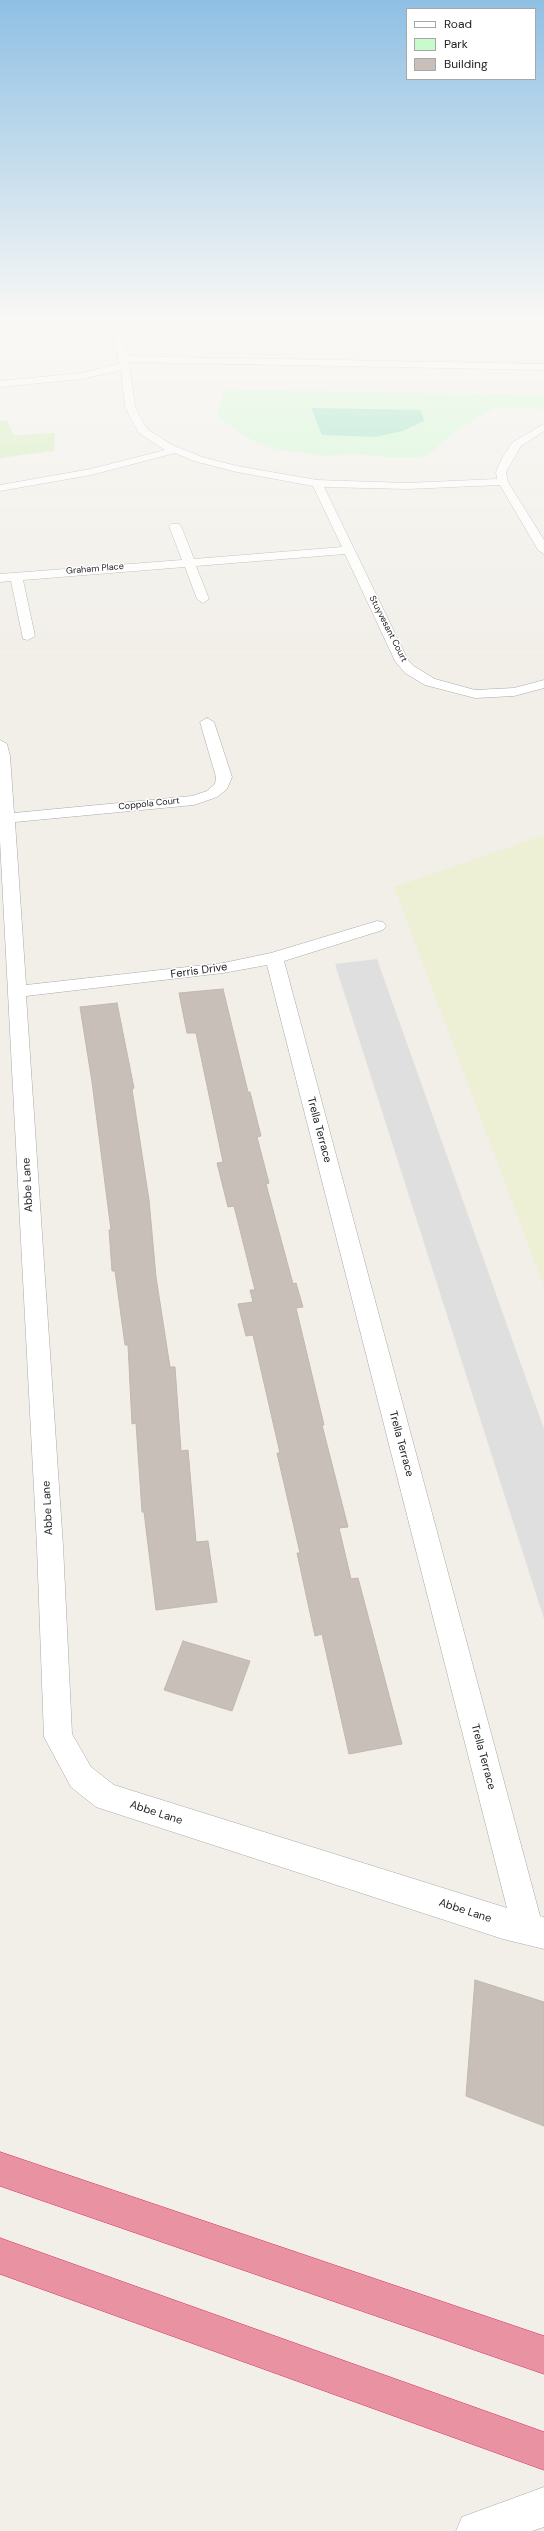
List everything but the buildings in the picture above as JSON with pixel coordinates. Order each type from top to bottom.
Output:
[{"type":"highway","points":[[0,2169],[544,2355]]},
{"type":"highway","points":[[0,2256],[544,2451]]},
{"type":"street","points":[[157,439],[176,450],[209,462],[237,469],[317,482],[407,486],[503,482]]},
{"type":"street","points":[[525,439],[517,444],[510,452],[501,472],[503,482],[544,550]]},
{"type":"street","points":[[0,488],[83,474],[176,450]]},
{"type":"street","name":"Stuyvesant Court","points":[[317,482],[402,662],[419,677],[442,686],[475,694],[514,692],[544,684]]},
{"type":"street","points":[[175,526],[203,599]]},
{"type":"street","name":"Graham Place","points":[[0,578],[16,575],[348,550]]},
{"type":"street","points":[[16,575],[28,636]]},
{"type":"street","name":"Coppola Court","points":[[6,818],[194,800],[212,794],[222,786],[224,777],[207,722]]},
{"type":"street","name":"Abbe Lane","points":[[0,744],[3,756],[50,1546],[58,1737],[82,1777],[106,1797],[536,1931]]},
{"type":"street","name":"Ferris Drive","points":[[17,992],[223,968],[274,958],[377,926]]},
{"type":"street","name":"Trella Terrace","points":[[274,958],[536,1931]]},
{"type":"street","points":[[476,2531],[536,2510]]},
{"type":"shaded area","points":[[377,959],[544,1429],[544,1619],[335,964]]},
{"type":"green space","points":[[0,439],[55,439],[54,451],[0,458]]},
{"type":"green space","points":[[250,439],[446,439],[427,456],[401,458],[354,454],[323,456],[275,449]]},
{"type":"green space","points":[[544,835],[544,1287],[394,887]]}]
